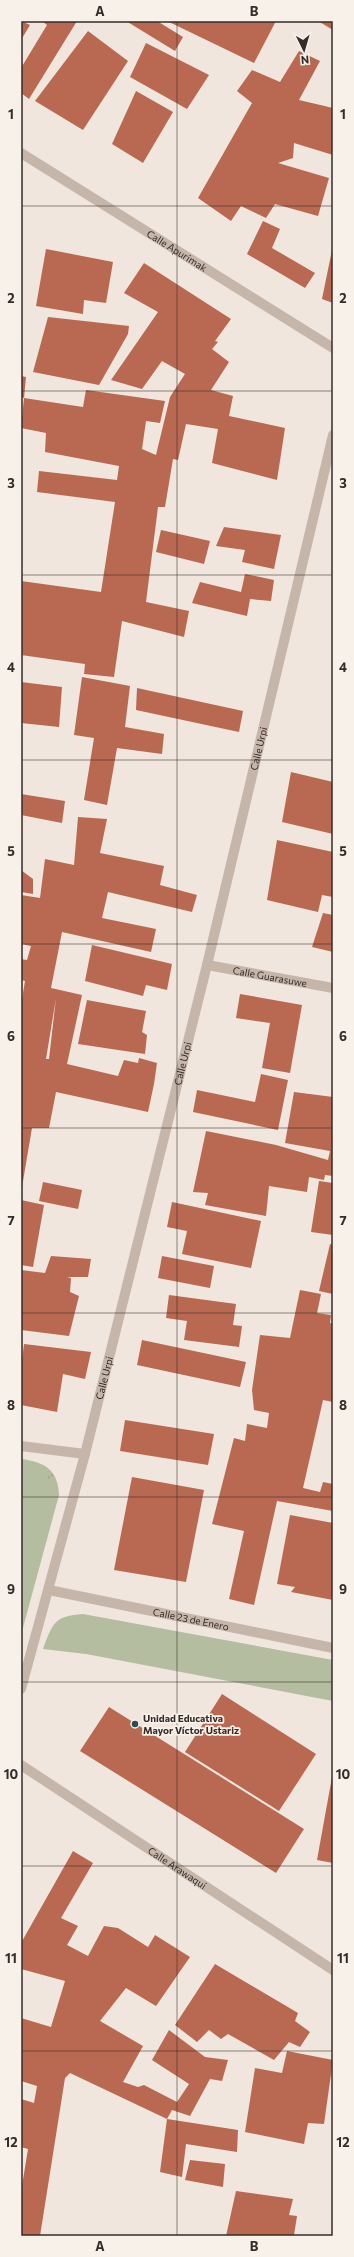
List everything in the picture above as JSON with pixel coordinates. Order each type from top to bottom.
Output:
[{"type":"street","name":"Calle Apurimak","points":[[21,153],[333,348]]},
{"type":"street","name":"Calle Urpi","points":[[21,1689],[85,1454],[207,965],[333,435]]},
{"type":"street","name":"Calle Guarasuwe","points":[[207,965],[333,988]]},
{"type":"street","points":[[21,1446],[85,1454]]},
{"type":"street","name":"Calle 23 de Enero","points":[[49,1590],[333,1648]]},
{"type":"street","name":"Calle Arawaqui","points":[[21,1765],[333,1970]]},
{"type":"green space","points":[[21,1459],[37,1462],[49,1469],[56,1479],[59,1495],[21,1635]]},
{"type":"green space","points":[[83,1614],[333,1660],[333,1701],[86,1654],[43,1649],[49,1633],[56,1622],[66,1617]]},
{"type":"building","points":[[21,21],[30,25],[21,40]]},
{"type":"building","points":[[42,21],[77,21],[29,99],[21,93],[21,68],[47,25]]},
{"type":"building","points":[[126,21],[157,21],[183,37],[175,51]]},
{"type":"building","points":[[167,21],[276,21],[254,63]]},
{"type":"building","points":[[318,21],[333,21],[333,30]]},
{"type":"building","points":[[88,31],[128,61],[83,130],[35,101]]},
{"type":"building","points":[[146,43],[209,75],[187,109],[130,77]]},
{"type":"building","points":[[299,51],[320,61],[299,100],[333,108],[333,155],[294,143],[293,158],[278,163],[329,178],[318,216],[275,204],[266,218],[241,206],[231,221],[198,198],[252,103],[237,91],[252,70],[280,82]]},
{"type":"building","points":[[136,91],[173,112],[143,163],[112,144]]},
{"type":"building","points":[[263,221],[280,229],[272,248],[315,273],[305,288],[247,254]]},
{"type":"building","points":[[46,249],[113,262],[106,303],[84,300],[83,314],[36,306]]},
{"type":"building","points":[[333,250],[333,303],[322,299]]},
{"type":"building","points":[[144,263],[231,319],[215,341],[218,342],[212,349],[229,362],[211,390],[233,396],[229,416],[285,428],[277,480],[212,463],[218,429],[186,424],[178,460],[173,459],[165,507],[158,507],[146,602],[189,611],[184,637],[122,621],[114,677],[84,674],[85,664],[21,655],[21,581],[101,592],[115,502],[37,492],[39,471],[117,480],[119,466],[45,452],[46,433],[21,428],[24,398],[83,407],[86,390],[165,401],[160,423],[146,421],[142,449],[156,455],[170,397],[185,374],[162,361],[142,389],[111,380],[158,312],[124,293]]},
{"type":"building","points":[[48,317],[129,326],[128,334],[99,385],[33,372]]},
{"type":"building","points":[[21,376],[26,377],[24,398],[21,397]]},
{"type":"building","points":[[224,527],[281,535],[274,569],[242,562],[245,550],[216,546]]},
{"type":"building","points":[[161,530],[210,541],[204,564],[156,552]]},
{"type":"building","points":[[245,574],[274,580],[271,601],[250,599],[247,616],[192,603],[200,582],[241,592]]},
{"type":"building","points":[[82,677],[130,686],[125,727],[164,734],[162,754],[117,748],[107,805],[84,800],[94,738],[74,735]]},
{"type":"building","points":[[21,682],[62,687],[59,727],[21,723]]},
{"type":"building","points":[[137,688],[243,711],[239,732],[136,710]]},
{"type":"building","points":[[291,772],[333,782],[333,834],[282,822]]},
{"type":"building","points":[[21,794],[65,801],[62,823],[21,815]]},
{"type":"building","points":[[78,817],[107,819],[100,853],[164,866],[160,885],[197,895],[192,912],[108,892],[102,918],[156,929],[151,952],[62,932],[51,988],[82,995],[67,1064],[118,1076],[124,1060],[138,1063],[139,1058],[157,1063],[154,1084],[148,1112],[56,1092],[49,1128],[32,1128],[21,1193],[21,1005],[25,981],[21,980],[21,959],[27,960],[31,946],[21,944],[21,895],[40,898],[45,859],[74,865]],"holes":[[[56,998],[49,1059],[46,1059]]]},
{"type":"building","points":[[277,840],[333,852],[333,897],[322,895],[318,912],[267,900]]},
{"type":"building","points":[[21,870],[33,879],[33,894],[21,892]]},
{"type":"building","points":[[323,913],[333,915],[333,952],[312,947]]},
{"type":"building","points":[[92,945],[172,964],[167,990],[146,985],[143,996],[85,981]]},
{"type":"building","points":[[240,994],[302,1005],[290,1073],[262,1068],[270,1023],[236,1018]]},
{"type":"building","points":[[87,1000],[146,1011],[142,1032],[147,1035],[145,1054],[78,1044]]},
{"type":"building","points":[[261,1074],[288,1080],[278,1130],[193,1112],[197,1090],[255,1102]]},
{"type":"building","points":[[294,1092],[333,1097],[333,1176],[325,1175],[324,1180],[309,1177],[307,1192],[269,1186],[266,1216],[205,1205],[208,1193],[193,1192],[206,1131],[276,1145],[328,1160],[330,1151],[285,1143]]},
{"type":"building","points":[[319,1181],[333,1183],[333,1235],[311,1232]]},
{"type":"building","points":[[43,1182],[82,1190],[78,1209],[39,1201]]},
{"type":"building","points":[[21,1200],[44,1205],[33,1267],[21,1265]]},
{"type":"building","points":[[172,1202],[261,1221],[251,1268],[182,1254],[187,1231],[167,1227]]},
{"type":"building","points":[[330,1244],[333,1245],[333,1294],[319,1291]]},
{"type":"building","points":[[51,1256],[91,1259],[88,1277],[67,1277],[71,1278],[70,1292],[79,1296],[69,1336],[21,1330],[21,1270],[45,1273]]},
{"type":"building","points":[[162,1256],[214,1266],[210,1288],[158,1278]]},
{"type":"building","points":[[300,1290],[321,1294],[317,1313],[331,1315],[330,1323],[333,1324],[333,1402],[323,1400],[303,1488],[320,1492],[323,1482],[333,1484],[333,1511],[277,1501],[254,1605],[229,1599],[244,1531],[212,1524],[234,1438],[245,1441],[247,1424],[267,1428],[269,1413],[254,1410],[252,1390],[260,1335],[290,1338]]},
{"type":"building","points":[[169,1295],[236,1304],[233,1325],[242,1326],[239,1347],[184,1340],[187,1321],[166,1318]]},
{"type":"building","points":[[142,1340],[246,1362],[240,1387],[137,1365]]},
{"type":"building","points":[[24,1344],[91,1352],[85,1379],[63,1374],[57,1412],[21,1405],[21,1368]]},
{"type":"building","points":[[125,1420],[214,1434],[208,1465],[120,1451]]},
{"type":"building","points":[[132,1477],[204,1490],[186,1582],[114,1570]]},
{"type":"building","points":[[290,1515],[333,1523],[333,1600],[291,1592],[295,1587],[277,1584]]},
{"type":"building","points":[[222,1694],[316,1754],[279,1811],[185,1752]]},
{"type":"building","points":[[109,1707],[304,1829],[276,1873],[80,1751]]},
{"type":"building","points":[[333,1777],[333,1863],[317,1860]]},
{"type":"building","points":[[73,1851],[93,1863],[61,1918],[78,1926],[67,1945],[88,1956],[104,1926],[118,1928],[148,1947],[155,1935],[190,1957],[156,2006],[126,1988],[100,2021],[143,2046],[123,2082],[138,2087],[144,2085],[177,2102],[189,2084],[152,2060],[169,2030],[205,2057],[228,2060],[222,2081],[210,2079],[190,2116],[172,2110],[167,2119],[70,2073],[65,2078],[40,2236],[21,2236],[21,2192],[28,2149],[21,2147],[21,2099],[34,2103],[37,2086],[21,2081],[21,2018],[51,2027],[65,1981],[21,1969],[21,1943]]},
{"type":"building","points":[[215,1964],[298,2013],[295,2021],[310,2032],[300,2047],[289,2042],[274,2060],[228,2034],[221,2039],[209,2030],[197,2042],[175,2025]]},
{"type":"building","points":[[287,2051],[333,2060],[324,2124],[308,2123],[304,2144],[245,2132],[255,2068],[282,2073]]},
{"type":"building","points":[[167,2119],[238,2130],[237,2152],[186,2144],[182,2177],[160,2172]]},
{"type":"building","points":[[190,2160],[225,2164],[223,2187],[185,2180]]},
{"type":"building","points":[[236,2191],[293,2199],[289,2215],[297,2216],[294,2235],[226,2236]]},
{"type":"place","name":"Unidad Educativa Mayor Víctor Ustariz","points":[[135,1724]]}]
